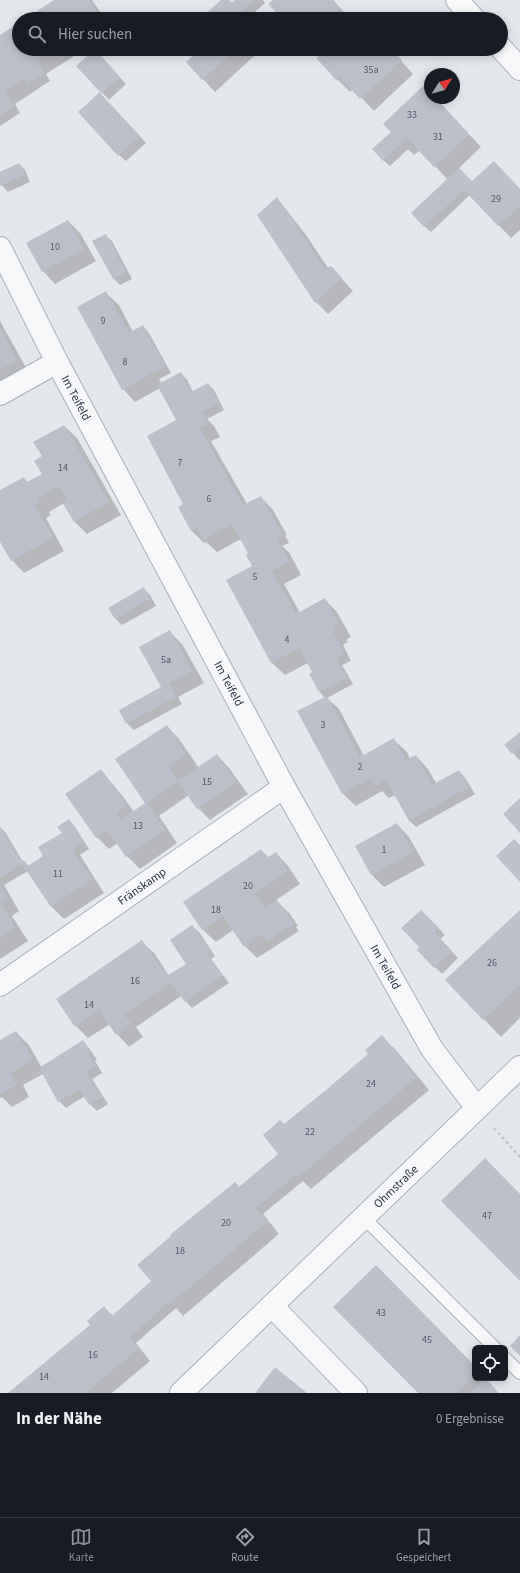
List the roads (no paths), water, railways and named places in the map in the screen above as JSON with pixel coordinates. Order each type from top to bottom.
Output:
[{"type":"street","points":[[456,0],[467,12]]},
{"type":"street","points":[[508,56],[520,69]]},
{"type":"street","name":"Im Teifeld","points":[[0,248],[58,362],[284,787],[432,1049],[477,1108]]},
{"type":"street","points":[[0,394],[58,362]]},
{"type":"street","name":"Fränskamp","points":[[0,985],[284,787]]},
{"type":"street","name":"Ohmstraße","points":[[181,1393],[520,1066]]},
{"type":"street","points":[[272,1306],[356,1393]]},
{"type":"lane","points":[[363,1217],[492,1345]]},
{"type":"lane","points":[[508,1361],[520,1373]]}]
